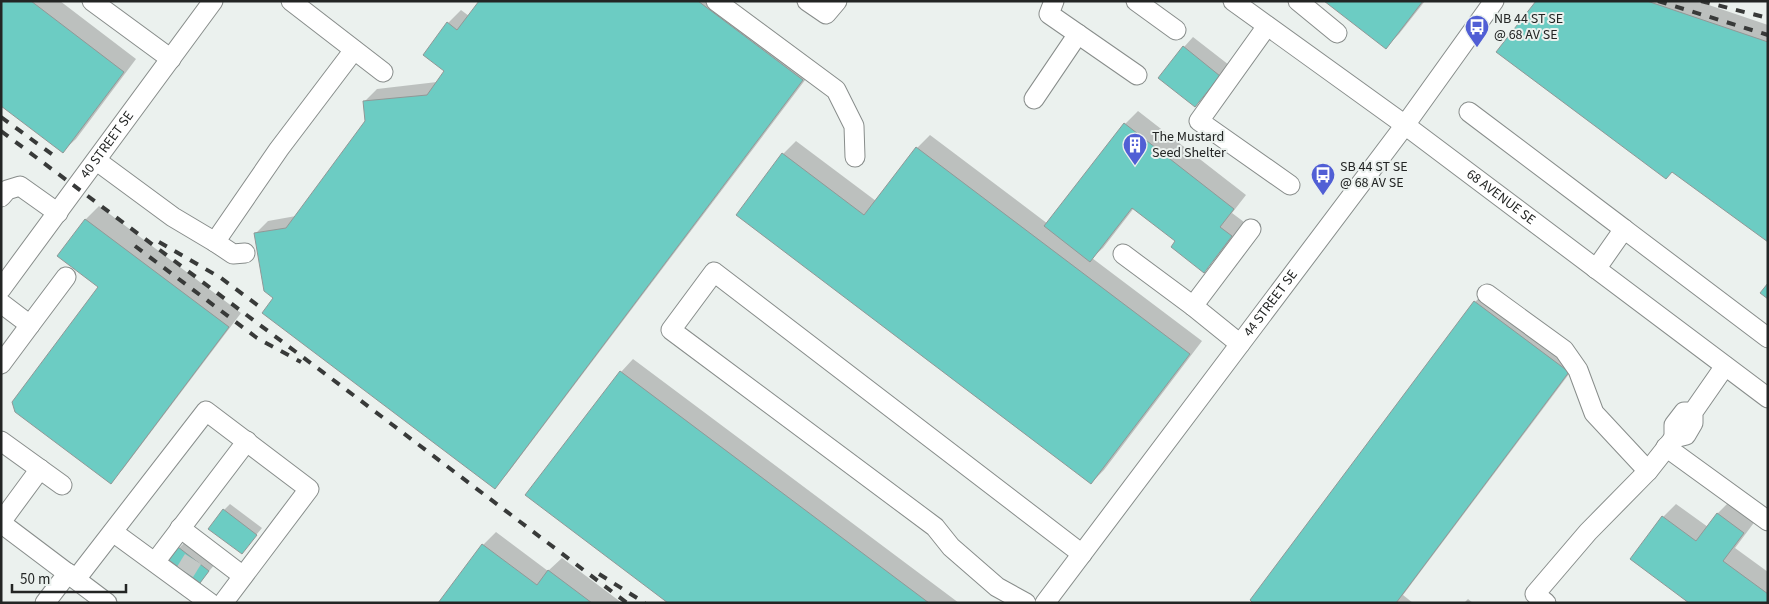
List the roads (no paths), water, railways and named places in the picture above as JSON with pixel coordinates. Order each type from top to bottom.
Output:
[{"type":"street","points":[[92,1],[171,60]]},
{"type":"street","name":"40 STREET SE","points":[[1,289],[213,1]]},
{"type":"street","points":[[291,1],[383,72]]},
{"type":"street","points":[[716,1],[836,90],[854,126],[855,157]]},
{"type":"street","points":[[807,1],[826,14],[837,1]]},
{"type":"street","points":[[1054,1],[1049,14],[1137,75]]},
{"type":"street","points":[[1136,1],[1176,30]]},
{"type":"street","name":"68 AVENUE SE","points":[[1233,1],[1405,124],[1768,398]]},
{"type":"street","points":[[1298,1],[1336,33]]},
{"type":"street","name":"44 STREET SE","points":[[1045,603],[1405,124],[1491,3]]},
{"type":"street","points":[[1266,26],[1198,121],[1290,185]]},
{"type":"street","points":[[1034,99],[1078,34]]},
{"type":"street","points":[[216,242],[279,148],[354,50]]},
{"type":"street","points":[[1469,112],[1768,338]]},
{"type":"street","points":[[97,160],[173,218],[216,242],[233,254],[245,253]]},
{"type":"street","points":[[1,197],[7,190],[20,186],[58,213]]},
{"type":"street","points":[[1193,306],[1251,229]]},
{"type":"street","points":[[1596,269],[1624,229]]},
{"type":"street","points":[[1123,254],[1240,344]]},
{"type":"street","points":[[1026,603],[997,587],[951,547],[936,526],[670,330],[714,272],[1082,554]]},
{"type":"street","points":[[1,364],[66,277]]},
{"type":"street","points":[[1487,294],[1564,350],[1578,370],[1594,413],[1648,471]]},
{"type":"street","points":[[1,303],[30,325]]},
{"type":"street","points":[[1546,603],[1535,594],[1588,532],[1648,471],[1670,442],[1674,425],[1684,412],[1693,412],[1725,366]]},
{"type":"street","points":[[46,603],[113,532],[206,410],[309,489],[223,603]]},
{"type":"street","points":[[1,441],[62,485]]},
{"type":"street","points":[[155,562],[247,441]]},
{"type":"street","points":[[1670,442],[1768,521]]},
{"type":"street","points":[[40,469],[1,522],[107,603]]},
{"type":"street","points":[[180,528],[190,564],[210,603]]},
{"type":"street","points":[[113,532],[155,562],[190,564],[243,576]]},
{"type":"tunnel","points":[[185,572],[193,559]]},
{"type":"railway","points":[[1658,1],[1768,35]]},
{"type":"railway","points":[[1701,1],[1768,18]]},
{"type":"railway","points":[[1,117],[53,155]]},
{"type":"railway","points":[[1,131],[627,603]]},
{"type":"railway","points":[[159,242],[221,278],[260,307]]},
{"type":"railway","points":[[135,246],[257,338],[301,362]]},
{"type":"railway","points":[[599,574],[645,603]]},
{"type":"place","name":"NB 44 ST SE @ 68 AV SE","points":[[1477,48]]},
{"type":"place","name":"The Mustard Seed Shelter","points":[[1135,166]]},
{"type":"place","name":"SB 44 ST SE @ 68 AV SE","points":[[1323,196]]}]
